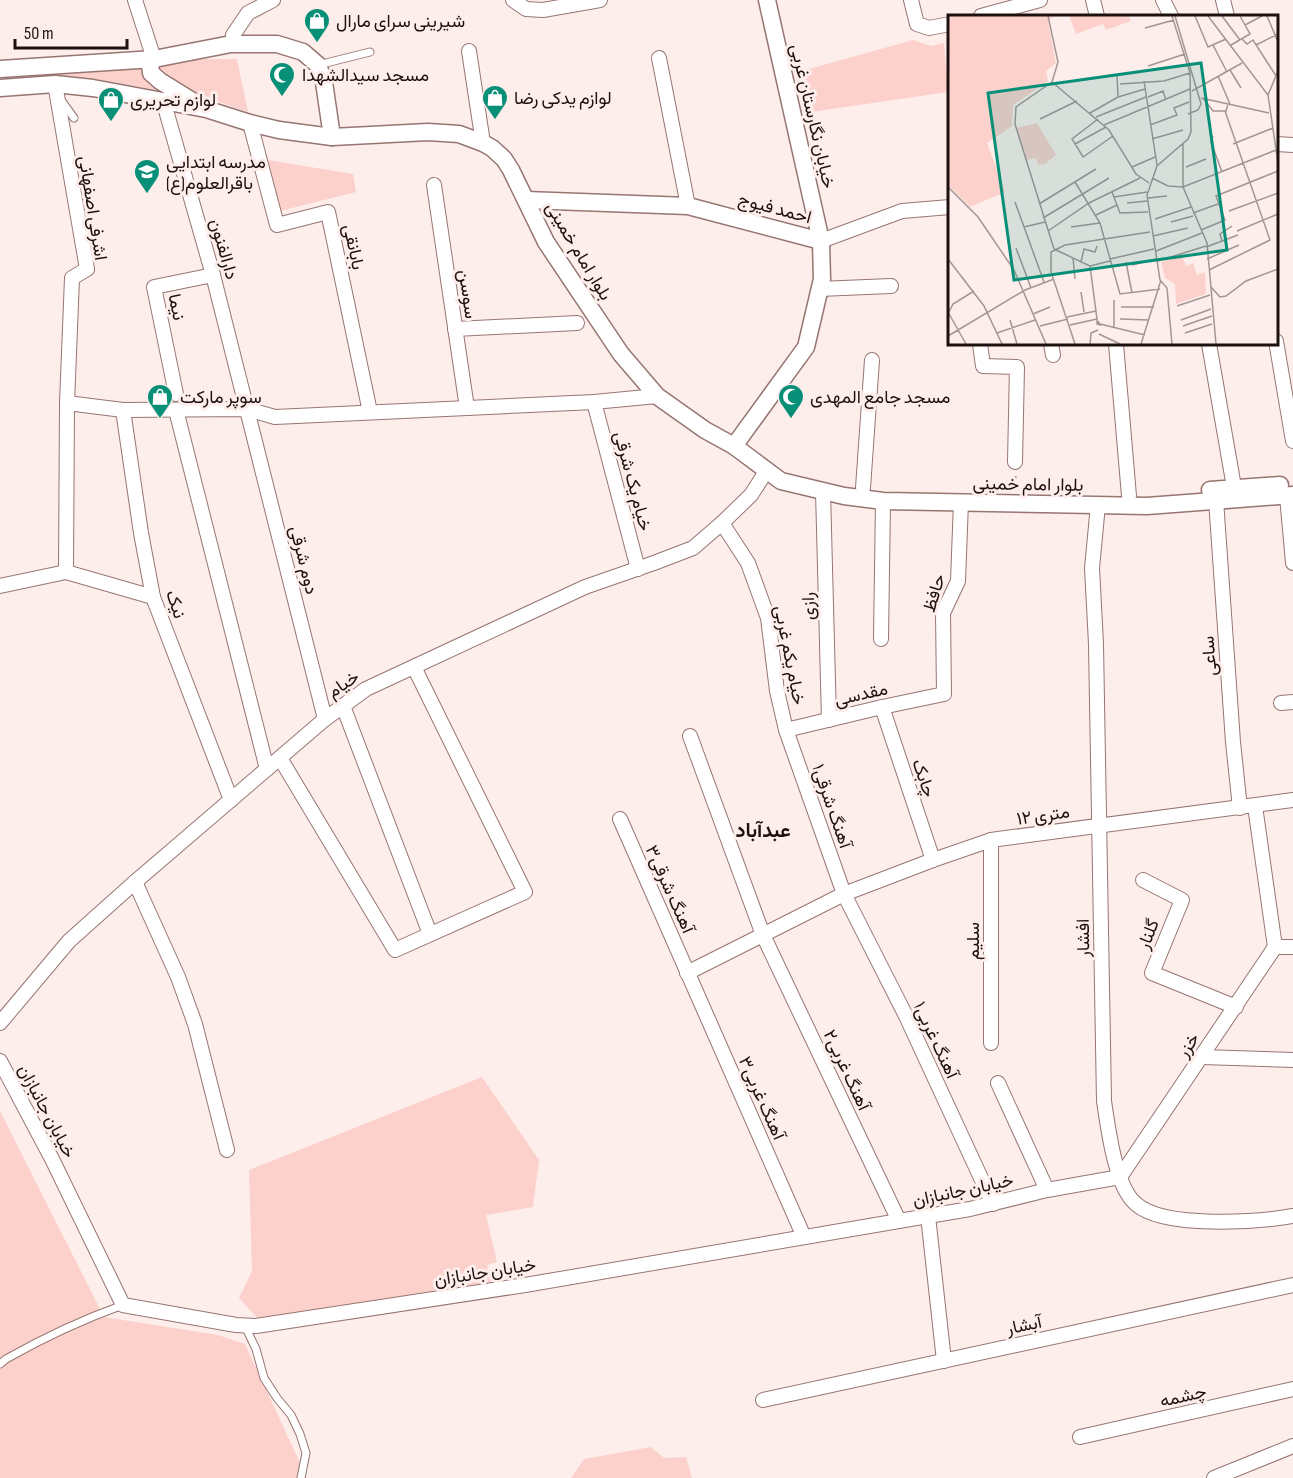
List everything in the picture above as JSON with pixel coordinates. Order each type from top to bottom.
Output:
[{"type":"street","points":[[135,0],[154,59]]},
{"type":"street","points":[[232,39],[247,0]]},
{"type":"street","points":[[232,39],[248,13],[273,0]]},
{"type":"street","points":[[513,0],[526,9],[543,10],[600,0]]},
{"type":"street","name":"خیابان نگارستان غربی","points":[[766,0],[821,241]]},
{"type":"street","points":[[911,0],[917,24],[928,28],[948,24]]},
{"type":"street","points":[[985,15],[1040,0]]},
{"type":"street","points":[[1094,0],[1097,15]]},
{"type":"street","points":[[1163,0],[1170,15]]},
{"type":"street","points":[[1223,0],[1227,15]]},
{"type":"street","points":[[0,69],[154,59],[232,39],[277,44],[303,52],[318,65],[324,82],[332,137]]},
{"type":"street","points":[[469,51],[483,143]]},
{"type":"street","points":[[659,58],[688,206]]},
{"type":"street","points":[[154,59],[150,65],[150,73],[154,77],[206,109]]},
{"type":"street","name":"بلوار امام خمینی","points":[[0,88],[104,89],[206,109],[279,130],[332,137],[428,132],[459,134],[483,143],[504,159],[546,242],[621,354],[657,396],[705,430],[734,446],[781,481],[844,496],[883,501],[1147,506],[1291,492]]},
{"type":"street","name":"اشرفی اصفهانی","points":[[56,89],[87,269],[72,278],[67,403]]},
{"type":"street","name":"دارالفنون","points":[[163,100],[248,409]]},
{"type":"street","name":"بابانقی","points":[[250,123],[277,225],[328,212],[370,412]]},
{"type":"street","points":[[1278,144],[1293,146]]},
{"type":"street","name":"سوسن","points":[[434,185],[467,408]]},
{"type":"street","name":"احمد فیوج","points":[[526,200],[688,206],[821,241],[822,279],[806,347],[734,446]]},
{"type":"street","points":[[821,241],[902,212],[948,207]]},
{"type":"street","name":"نیما","points":[[176,394],[154,286],[213,275]]},
{"type":"street","points":[[819,290],[891,286]]},
{"type":"street","points":[[455,330],[577,323]]},
{"type":"street","points":[[980,345],[982,366],[1017,367],[1015,462]]},
{"type":"street","points":[[1116,345],[1129,495]]},
{"type":"street","points":[[1209,345],[1234,488]]},
{"type":"street","points":[[1277,345],[1293,441]]},
{"type":"street","points":[[863,488],[872,360]]},
{"type":"street","points":[[66,572],[67,403],[123,410],[248,409],[275,417],[594,402],[657,396]]},
{"type":"street","name":"خیام یک شرقی","points":[[594,402],[638,569]]},
{"type":"street","name":"دوم شرقی","points":[[248,409],[325,719]]},
{"type":"street","name":"نیک","points":[[123,410],[153,597],[231,800]]},
{"type":"street","points":[[176,410],[267,769]]},
{"type":"street","name":"بلوار امام خمینی","points":[[767,470],[784,471],[863,488],[883,490],[1129,495],[1234,488],[1291,492]]},
{"type":"street","name":"خیام","points":[[0,1023],[69,941],[325,719],[366,689],[585,587],[693,548],[751,495],[767,470]]},
{"type":"street","name":"رازی","points":[[823,491],[829,720]]},
{"type":"street","points":[[1291,492],[1293,563]]},
{"type":"street","name":"ساعی","points":[[1216,500],[1240,808]]},
{"type":"street","points":[[881,639],[883,501]]},
{"type":"street","name":"حافظ","points":[[944,694],[943,613],[958,581],[961,502]]},
{"type":"street","name":"افشار","points":[[1098,505],[1092,568],[1096,644],[1104,1101],[1120,1178],[1136,1204],[1151,1213],[1177,1220],[1197,1222],[1272,1220],[1293,1216]]},
{"type":"street","name":"خیام یکم غربی","points":[[722,523],[748,563],[768,618],[777,691],[786,730]]},
{"type":"street","points":[[0,586],[66,572],[153,597]]},
{"type":"street","points":[[280,758],[394,950],[525,892],[414,667]]},
{"type":"street","name":"مقدسی","points":[[786,730],[944,694]]},
{"type":"street","points":[[343,706],[430,934]]},
{"type":"street","name":"چابک","points":[[882,707],[933,860]]},
{"type":"street","name":"آهنگ شرقی۱","points":[[786,730],[844,894]]},
{"type":"street","name":"آهنگ غربی۲","points":[[690,736],[762,935],[899,1221]]},
{"type":"street","name":"۱۲ متری","points":[[687,973],[844,894],[991,840],[1293,800]]},
{"type":"street","points":[[1255,806],[1275,947],[1293,946]]},
{"type":"street","name":"آهنگ شرقی۳","points":[[620,819],[687,973]]},
{"type":"street","name":"سلیم","points":[[991,840],[991,1043]]},
{"type":"street","name":"گلنار","points":[[1143,880],[1182,900],[1152,973],[1236,1007]]},
{"type":"street","points":[[135,882],[178,977],[195,1024],[227,1150]]},
{"type":"street","name":"آهنگ غربی۱","points":[[844,894],[906,1016],[993,1203]]},
{"type":"street","name":"خزر","points":[[1120,1178],[1275,947]]},
{"type":"street","name":"آهنگ غربی۳","points":[[687,973],[804,1237]]},
{"type":"street","points":[[1202,1057],[1293,1060]]},
{"type":"street","name":"خیابان جانبازان","points":[[0,1061],[52,1159],[123,1305],[245,1326],[525,1285],[928,1216],[1047,1190],[1120,1178]]},
{"type":"street","points":[[998,1083],[1047,1190]]},
{"type":"street","points":[[928,1216],[944,1361]]},
{"type":"street","name":"آبشار","points":[[763,1400],[1293,1285]]},
{"type":"street","name":"چشمه","points":[[1080,1437],[1293,1389]]},
{"type":"street","points":[[1219,1475],[1293,1446]]},
{"type":"lane","points":[[318,65],[370,52]]},
{"type":"lane","points":[[56,89],[74,118]]},
{"type":"lane","points":[[0,1364],[46,1337],[123,1305]]},
{"type":"lane","points":[[245,1326],[256,1349],[264,1378],[291,1414],[300,1434],[306,1453],[301,1478]]},
{"type":"shaded area","points":[[913,40],[931,46],[944,43],[948,92],[804,113],[798,72]]},
{"type":"shaded area","points":[[202,59],[237,59],[248,112],[205,97],[159,74],[158,66]]},
{"type":"shaded area","points":[[144,68],[171,93],[97,79],[50,74]]},
{"type":"shaded area","points":[[268,160],[353,174],[356,192],[280,211]]},
{"type":"shaded area","points":[[482,1077],[539,1160],[533,1207],[486,1215],[497,1262],[487,1265],[491,1283],[260,1321],[239,1298],[252,1271],[249,1170]]},
{"type":"shaded area","points":[[0,1111],[104,1317],[218,1335],[245,1344],[307,1478],[0,1478]]},
{"type":"shaded area","points":[[651,1447],[664,1458],[686,1457],[692,1478],[571,1478],[584,1459]]},
{"type":"place","name":"شیرینی سرای مارال","points":[[317,44]]},
{"type":"place","name":"مسجد سیدالشهدا","points":[[282,98]]},
{"type":"place","name":"لوازم یدکی رضا","points":[[495,121]]},
{"type":"place","name":"لوازم تحریری","points":[[111,123]]},
{"type":"place","name":"مدرسه ابتدایی باقرالعلوم(ع)","points":[[147,195]]},
{"type":"place","name":"سوپر مارکت","points":[[160,420]]},
{"type":"place","name":"مسجد جامع المهدی","points":[[791,420]]},
{"type":"district","name":"عبدآباد","points":[[763,830]]}]
